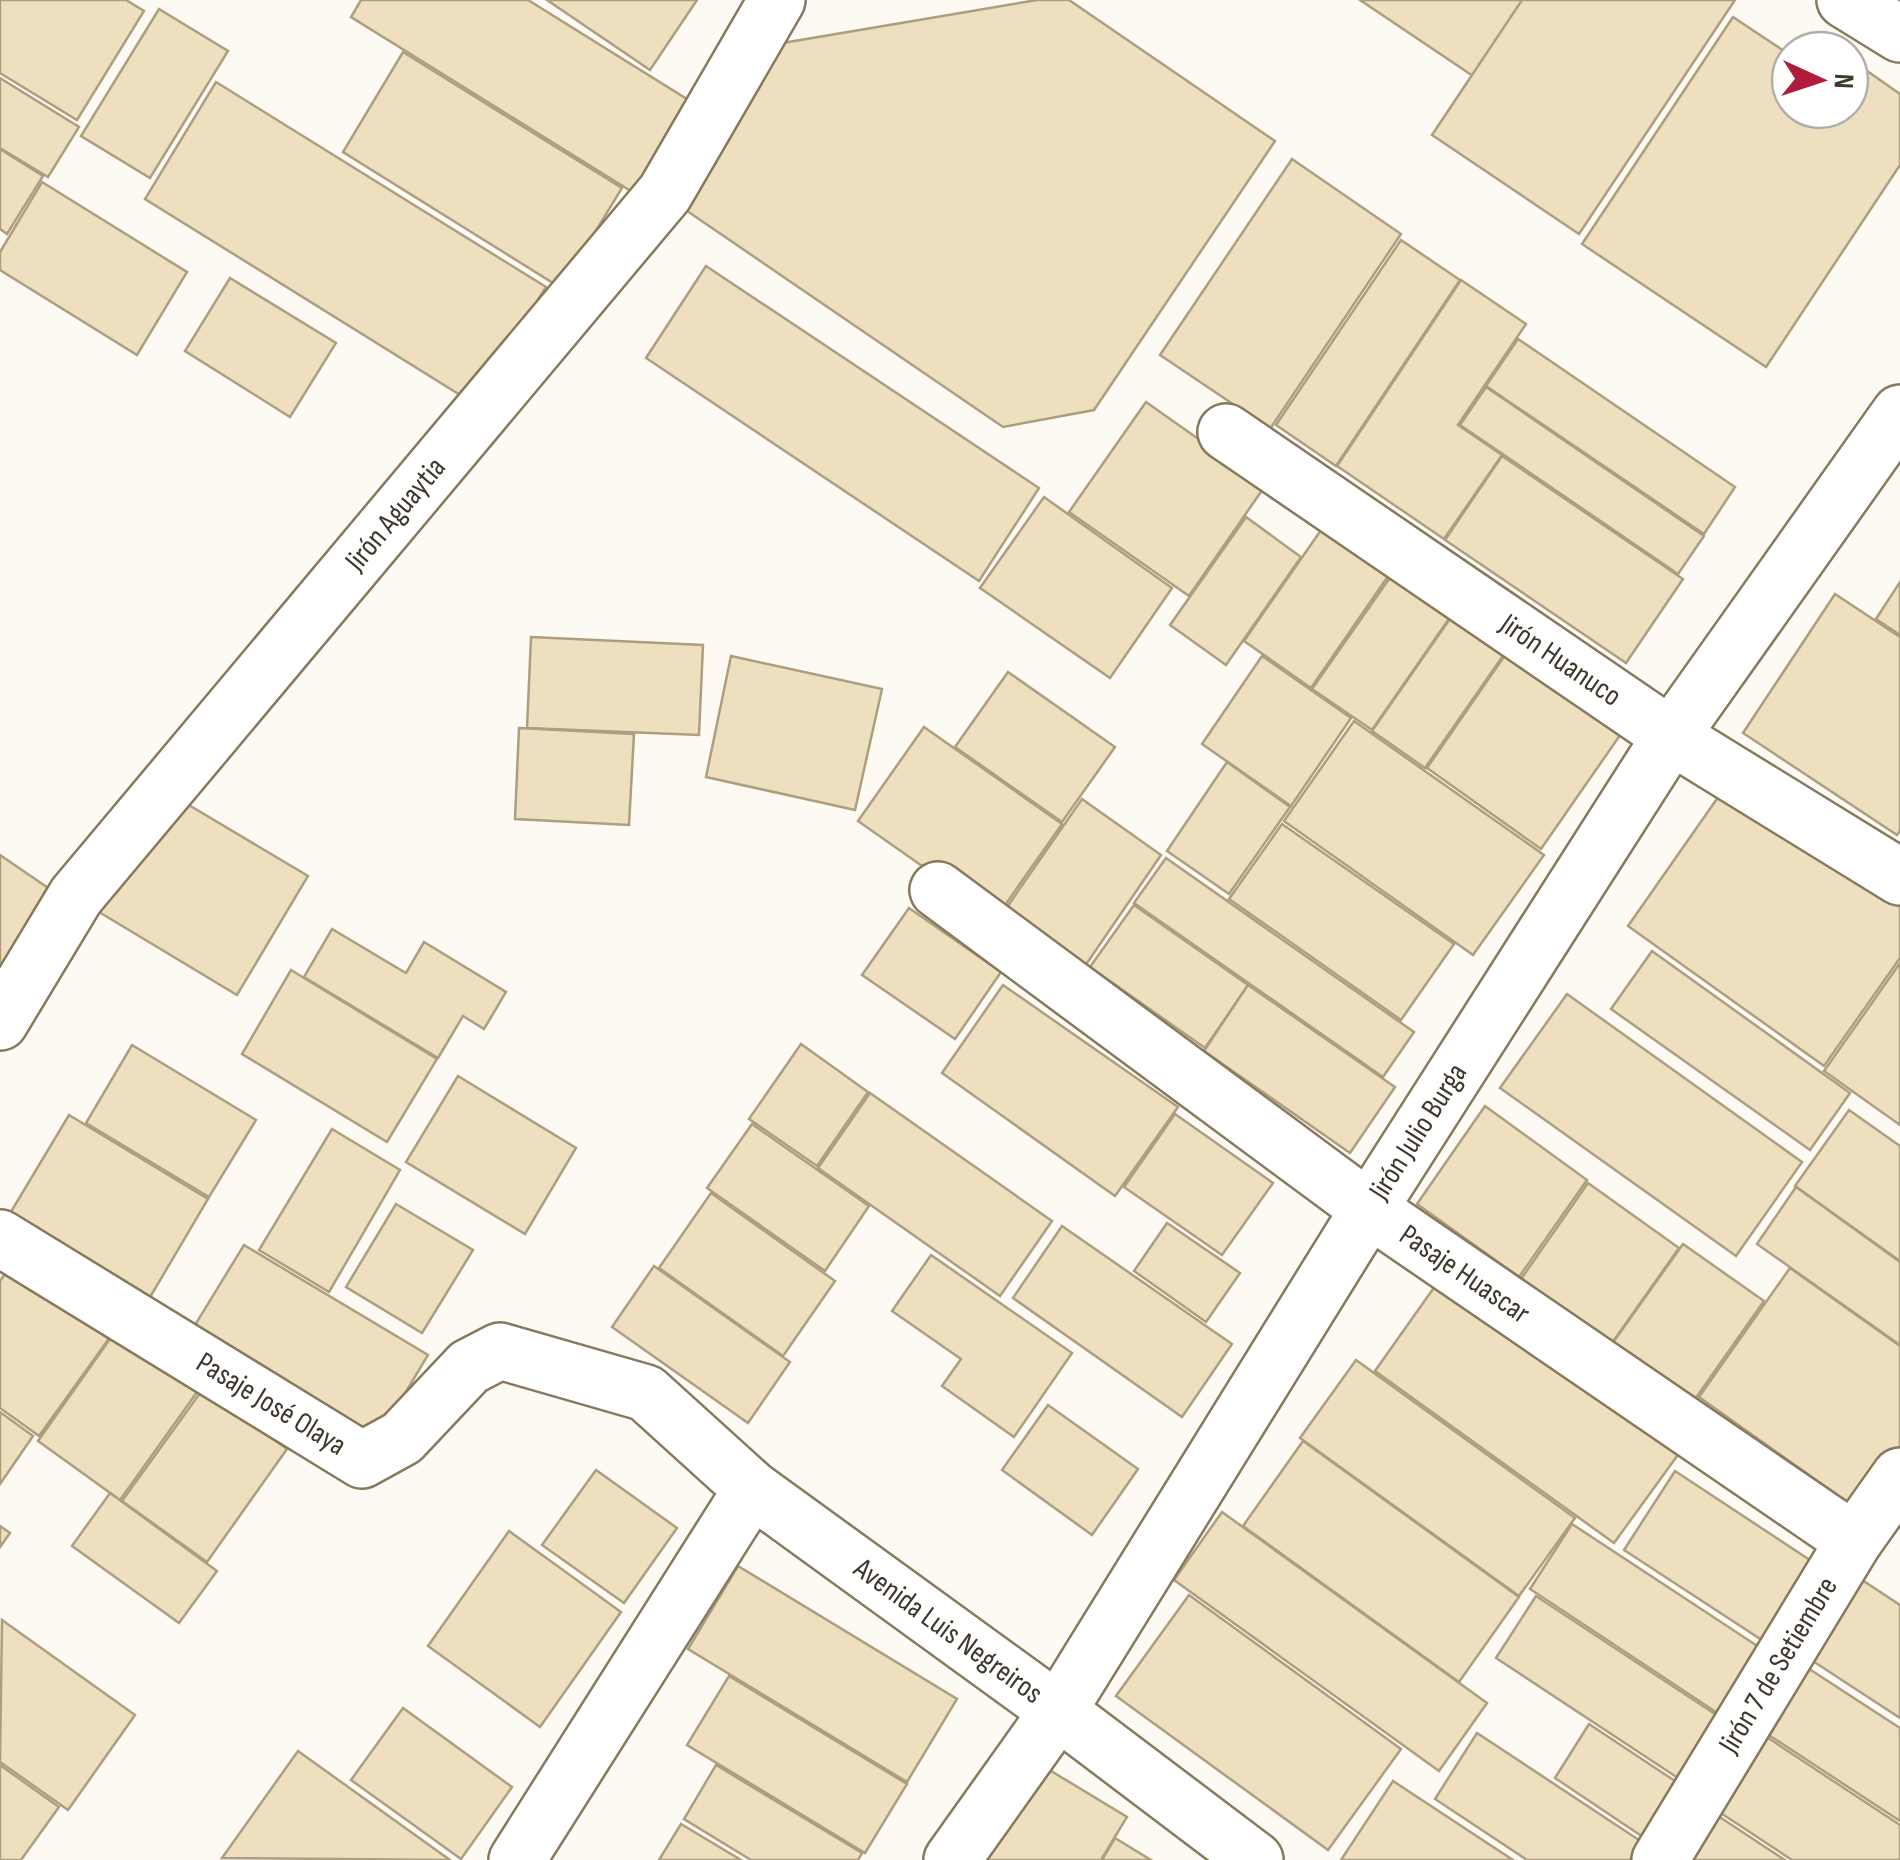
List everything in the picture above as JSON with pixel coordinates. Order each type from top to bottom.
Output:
[{"type":"street","name":"Jirón Aguaytia","points":[[0,1022],[76,896],[665,194],[777,0]]},
{"type":"street","points":[[1845,0],[1900,34]]},
{"type":"street","name":"Jirón Julio Burga","points":[[952,1860],[1058,1710],[1368,1209],[1671,736],[1900,413]]},
{"type":"street","name":"Jirón Huanuco","points":[[1226,432],[1671,736],[1900,878]]},
{"type":"street","name":"Pasaje Huascar","points":[[938,890],[1368,1209],[1854,1541]]},
{"type":"street","name":"Pasaje José Olaya","points":[[0,1238],[362,1460],[402,1438],[468,1367],[500,1351],[646,1394]]},
{"type":"street","name":"Avenida Luis Negreiros","points":[[646,1394],[752,1489],[1058,1710],[1255,1860]]},
{"type":"street","name":"Jirón 7 de Setiembre","points":[[1660,1860],[1854,1541],[1900,1476]]},
{"type":"street","points":[[517,1860],[752,1489]]},
{"type":"building","points":[[0,0],[126,0],[144,11],[77,120],[0,73]]},
{"type":"building","points":[[361,0],[528,0],[690,101],[634,193],[351,17]]},
{"type":"building","points":[[547,0],[697,0],[650,70]]},
{"type":"building","points":[[1037,0],[1069,0],[1275,141],[1094,410],[1003,427],[671,200],[777,44]]},
{"type":"building","points":[[1360,0],[1523,0],[1473,76]]},
{"type":"building","points":[[1522,0],[1735,0],[1579,234],[1432,135]]},
{"type":"building","points":[[159,9],[228,51],[150,178],[81,136]]},
{"type":"building","points":[[1733,17],[1770,42],[1770,130],[1870,130],[1870,73],[1900,94],[1900,165],[1766,367],[1582,244]]},
{"type":"building","points":[[403,52],[622,188],[561,288],[343,152]]},
{"type":"building","points":[[0,78],[79,127],[48,177],[0,148]]},
{"type":"building","points":[[216,82],[546,287],[473,403],[145,199]]},
{"type":"building","points":[[0,149],[43,176],[7,234],[0,229]]},
{"type":"building","points":[[1292,159],[1401,234],[1270,429],[1160,355]]},
{"type":"building","points":[[42,182],[187,272],[137,355],[0,270],[0,252]]},
{"type":"building","points":[[1401,240],[1460,280],[1336,466],[1276,425]]},
{"type":"building","points":[[706,266],[1039,488],[979,581],[646,358]]},
{"type":"building","points":[[230,278],[336,343],[290,417],[185,351]]},
{"type":"building","points":[[1461,280],[1526,324],[1458,425],[1502,455],[1444,539],[1337,466]]},
{"type":"building","points":[[1518,339],[1735,487],[1704,534],[1486,386]]},
{"type":"building","points":[[1486,387],[1704,536],[1678,574],[1460,425]]},
{"type":"building","points":[[1146,402],[1265,486],[1189,596],[1069,512]]},
{"type":"building","points":[[1502,456],[1683,579],[1626,663],[1445,540]]},
{"type":"building","points":[[1044,497],[1172,588],[1110,678],[980,588]]},
{"type":"building","points":[[1246,517],[1301,557],[1226,665],[1170,625]]},
{"type":"building","points":[[1328,520],[1395,566],[1311,688],[1244,641]]},
{"type":"building","points":[[1396,569],[1455,610],[1372,730],[1312,689]]},
{"type":"building","points":[[1900,582],[1900,635],[1876,619]]},
{"type":"building","points":[[1835,594],[1900,637],[1897,835],[1743,733]]},
{"type":"building","points":[[1454,613],[1507,650],[1425,768],[1372,731]]},
{"type":"building","points":[[531,637],[703,645],[699,735],[527,728]]},
{"type":"building","points":[[1510,648],[1625,728],[1541,849],[1427,768]]},
{"type":"building","points":[[731,656],[882,689],[855,810],[706,777]]},
{"type":"building","points":[[1262,656],[1351,718],[1291,806],[1202,744]]},
{"type":"building","points":[[1008,672],[1115,747],[1062,822],[955,747]]},
{"type":"building","points":[[1354,721],[1544,855],[1473,955],[1284,821]]},
{"type":"building","points":[[924,727],[1062,824],[996,918],[858,821]]},
{"type":"building","points":[[519,728],[634,734],[629,825],[515,819]]},
{"type":"building","points":[[1227,762],[1290,807],[1229,894],[1167,851]]},
{"type":"building","points":[[1728,783],[1900,906],[1900,958],[1824,1066],[1628,926]]},
{"type":"building","points":[[172,795],[308,876],[237,995],[89,906]]},
{"type":"building","points":[[1082,799],[1161,855],[1085,966],[1005,910]]},
{"type":"building","points":[[1282,824],[1454,944],[1401,1020],[1229,899]]},
{"type":"building","points":[[0,855],[60,896],[0,979]]},
{"type":"building","points":[[1166,858],[1414,1032],[1383,1077],[1134,903]]},
{"type":"building","points":[[1134,905],[1248,985],[1205,1048],[1090,967]]},
{"type":"building","points":[[909,908],[1001,972],[955,1039],[862,975]]},
{"type":"building","points":[[332,929],[406,973],[424,942],[506,992],[484,1029],[463,1016],[438,1058],[304,977]]},
{"type":"building","points":[[1652,951],[1850,1093],[1810,1150],[1611,1009]]},
{"type":"building","points":[[1900,963],[1900,1125],[1824,1071]]},
{"type":"building","points":[[291,970],[437,1059],[387,1142],[242,1054]]},
{"type":"building","points":[[1003,985],[1178,1107],[1115,1196],[942,1073]]},
{"type":"building","points":[[1248,985],[1395,1087],[1350,1153],[1204,1051]]},
{"type":"building","points":[[1567,994],[1802,1162],[1736,1256],[1500,1088]]},
{"type":"building","points":[[801,1044],[868,1092],[817,1166],[749,1119]]},
{"type":"building","points":[[132,1045],[256,1120],[209,1197],[86,1123]]},
{"type":"building","points":[[458,1076],[576,1148],[525,1234],[406,1162]]},
{"type":"building","points":[[870,1093],[1052,1221],[1000,1296],[818,1168]]},
{"type":"building","points":[[1485,1106],[1587,1180],[1519,1277],[1417,1204]]},
{"type":"building","points":[[1849,1110],[1900,1146],[1900,1261],[1795,1186]]},
{"type":"building","points":[[1175,1114],[1273,1183],[1222,1255],[1124,1187]]},
{"type":"building","points":[[69,1115],[208,1199],[146,1304],[6,1220]]},
{"type":"building","points":[[752,1124],[869,1206],[825,1271],[707,1188]]},
{"type":"building","points":[[332,1129],[400,1170],[329,1292],[259,1250]]},
{"type":"building","points":[[1588,1183],[1679,1248],[1612,1343],[1521,1279]]},
{"type":"building","points":[[1796,1187],[1900,1262],[1900,1345],[1757,1244]]},
{"type":"building","points":[[711,1193],[835,1281],[783,1356],[659,1268]]},
{"type":"building","points":[[396,1204],[473,1250],[422,1333],[346,1287]]},
{"type":"building","points":[[1167,1223],[1240,1273],[1206,1322],[1134,1271]]},
{"type":"building","points":[[1062,1226],[1232,1344],[1182,1417],[1013,1298]]},
{"type":"building","points":[[1683,1244],[1764,1301],[1693,1402],[1612,1344]]},
{"type":"building","points":[[244,1245],[428,1355],[379,1437],[195,1325]]},
{"type":"building","points":[[19,1254],[118,1326],[39,1436],[0,1408],[0,1281]]},
{"type":"building","points":[[931,1255],[1072,1353],[1014,1437],[942,1386],[961,1359],[892,1311]]},
{"type":"building","points":[[654,1266],[790,1362],[748,1423],[612,1327]]},
{"type":"building","points":[[1790,1268],[1900,1346],[1900,1449],[1858,1510],[1699,1397]]},
{"type":"building","points":[[1440,1279],[1680,1452],[1614,1543],[1375,1371]]},
{"type":"building","points":[[117,1329],[200,1388],[120,1500],[38,1441]]},
{"type":"building","points":[[1356,1360],[1575,1518],[1519,1596],[1300,1438]]},
{"type":"building","points":[[203,1389],[287,1449],[207,1562],[122,1501]]},
{"type":"building","points":[[1048,1405],[1138,1469],[1092,1535],[1002,1470]]},
{"type":"building","points":[[0,1412],[33,1436],[0,1484]]},
{"type":"building","points":[[1303,1441],[1519,1597],[1459,1682],[1243,1526]]},
{"type":"building","points":[[596,1470],[677,1528],[624,1603],[542,1545]]},
{"type":"building","points":[[1675,1471],[1822,1568],[1771,1646],[1624,1550]]},
{"type":"building","points":[[110,1493],[217,1571],[179,1623],[72,1546]]},
{"type":"building","points":[[1222,1512],[1487,1703],[1439,1771],[1174,1580]]},
{"type":"building","points":[[1572,1524],[1765,1651],[1722,1716],[1530,1589]]},
{"type":"building","points":[[0,1526],[10,1533],[0,1547]]},
{"type":"building","points":[[509,1531],[621,1612],[540,1727],[428,1646]]},
{"type":"building","points":[[738,1566],[957,1699],[907,1782],[688,1649]]},
{"type":"building","points":[[1856,1576],[1900,1605],[1900,1718],[1805,1656]]},
{"type":"building","points":[[1189,1595],[1401,1749],[1328,1850],[1116,1696]]},
{"type":"building","points":[[1536,1596],[1721,1718],[1681,1780],[1496,1658]]},
{"type":"building","points":[[2,1620],[135,1715],[68,1810],[0,1762]]},
{"type":"building","points":[[1800,1663],[1900,1728],[1900,1821],[1758,1728]]},
{"type":"building","points":[[729,1676],[907,1784],[865,1853],[687,1745]]},
{"type":"building","points":[[403,1708],[512,1787],[461,1859],[351,1780]]},
{"type":"building","points":[[1589,1724],[1678,1783],[1643,1837],[1555,1778]]},
{"type":"building","points":[[1756,1730],[1900,1825],[1900,1860],[1792,1860],[1707,1804]]},
{"type":"building","points":[[1477,1733],[1642,1842],[1630,1860],[1527,1860],[1435,1799]]},
{"type":"building","points":[[298,1751],[450,1860],[222,1858]]},
{"type":"building","points":[[1033,1760],[1127,1817],[1101,1860],[974,1860]]},
{"type":"building","points":[[0,1765],[59,1807],[21,1860],[0,1860]]},
{"type":"building","points":[[716,1765],[862,1853],[858,1860],[751,1860],[684,1819]]},
{"type":"building","points":[[1393,1781],[1513,1860],[1341,1860]]},
{"type":"building","points":[[1709,1810],[1785,1860],[1676,1860]]},
{"type":"building","points":[[681,1824],[741,1860],[659,1860]]},
{"type":"building","points":[[1115,1838],[1151,1860],[1102,1860]]}]
